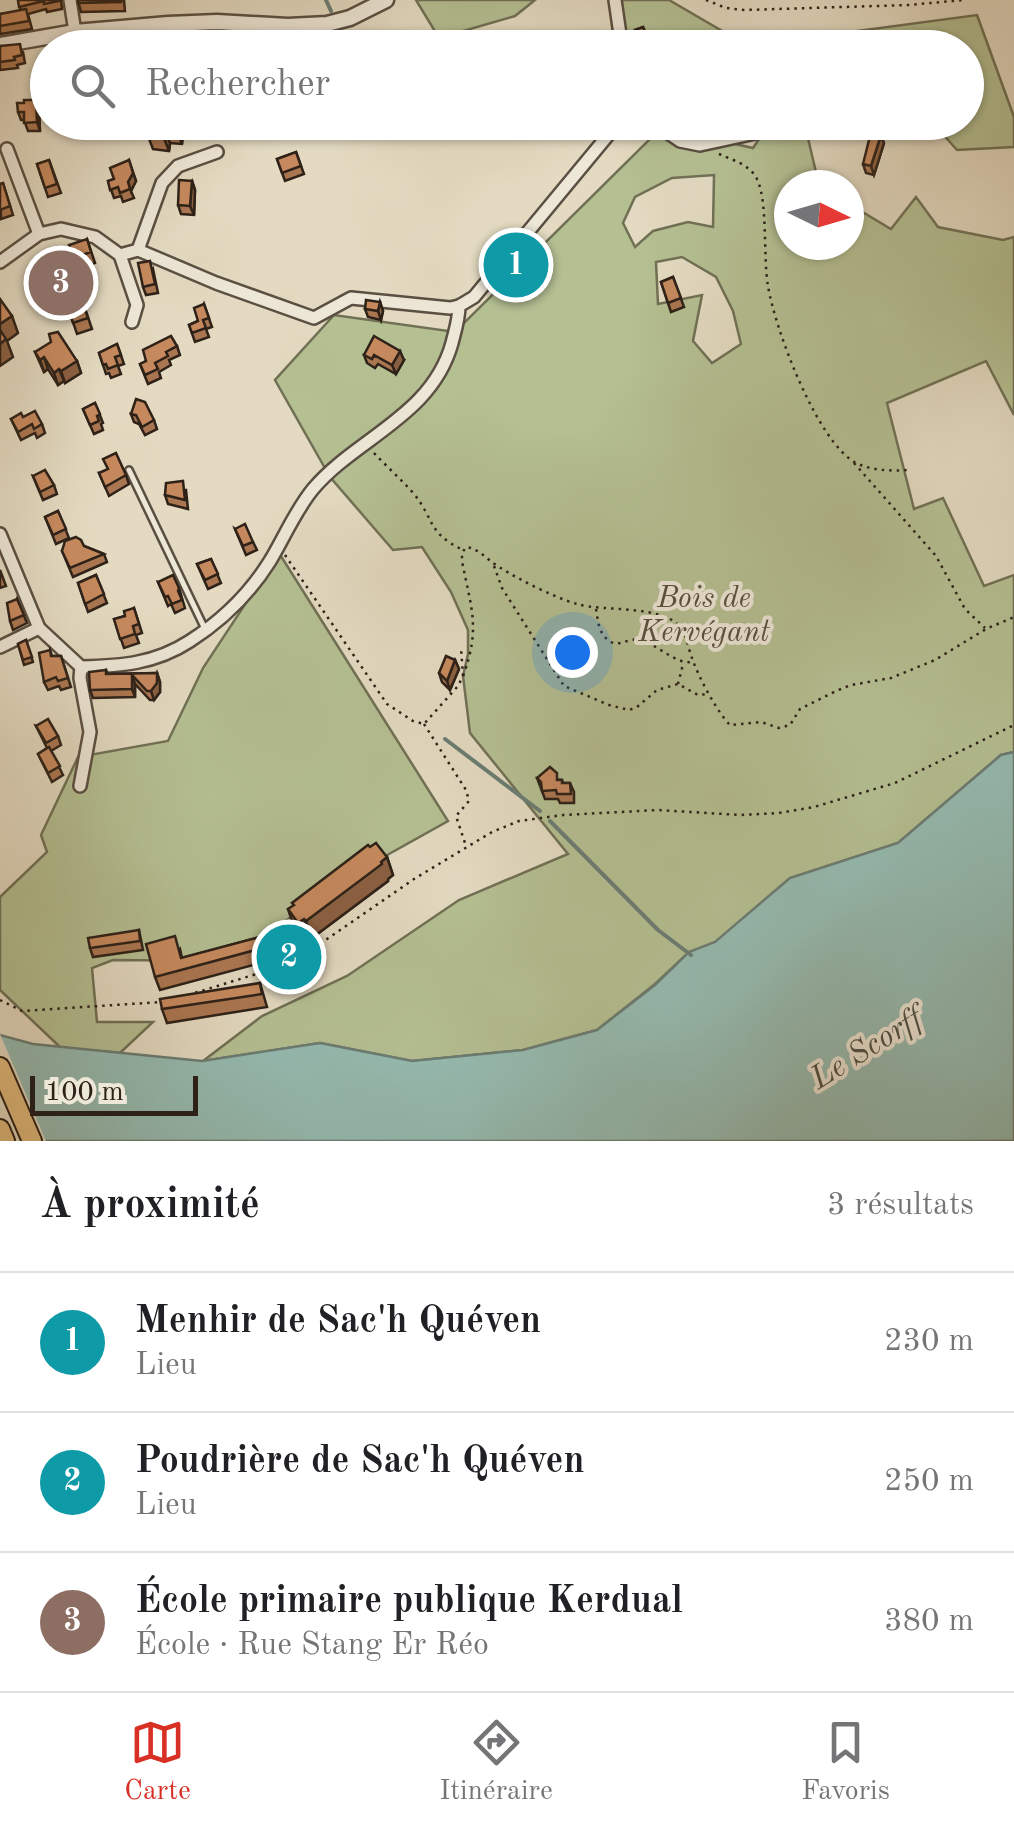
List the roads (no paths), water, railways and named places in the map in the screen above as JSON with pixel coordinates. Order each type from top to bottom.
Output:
[{"type":"highway","points":[[0,1066],[32,1141]]},
{"type":"highway","points":[[0,1129],[5,1141]]},
{"type":"street","points":[[70,0],[75,30]]},
{"type":"street","points":[[98,30],[216,22],[326,24],[350,18],[386,0]]},
{"type":"street","points":[[615,0],[619,30]]},
{"type":"street","points":[[0,45],[30,40]]},
{"type":"street","points":[[120,255],[138,250],[314,318],[351,298],[459,306],[474,297],[603,140]]},
{"type":"street","points":[[679,140],[700,145],[723,140]]},
{"type":"street","points":[[7,150],[39,234]]},
{"type":"street","points":[[138,250],[162,182],[178,166],[217,152]]},
{"type":"street","points":[[0,262],[39,234],[60,229],[95,237],[120,255],[137,305],[132,322]]},
{"type":"street","points":[[0,534],[39,628],[81,668],[128,666],[154,660],[190,641],[234,606],[279,546],[310,492],[411,408],[432,385],[447,360],[459,306]]},
{"type":"street","points":[[0,647],[39,628]]},
{"type":"street","points":[[80,786],[90,732],[81,668]]},
{"type":"lane","points":[[129,470],[204,629]]},
{"type":"water","name":"Le Scorff","points":[[1014,752],[1014,1141],[0,1141],[0,1035],[33,1044],[202,1061],[320,1043],[412,1061],[523,1050],[597,1030],[655,985],[689,952],[715,942],[790,878],[898,843],[1001,755]]},
{"type":"waterway","points":[[326,0],[331,11]]},
{"type":"waterway","points":[[445,739],[540,811]]},
{"type":"waterway","points":[[550,821],[658,930],[691,955]]},
{"type":"place","name":"Menhir de Sac'h Quéven","points":[[516,265]]},
{"type":"place","name":"École primaire publique Kerdual","points":[[61,283]]},
{"type":"place","name":"Poudrière de Sac'h Quéven","points":[[289,957]]},
{"type":"park label","name":"Bois de Kervégant","points":[[704,614]]}]
